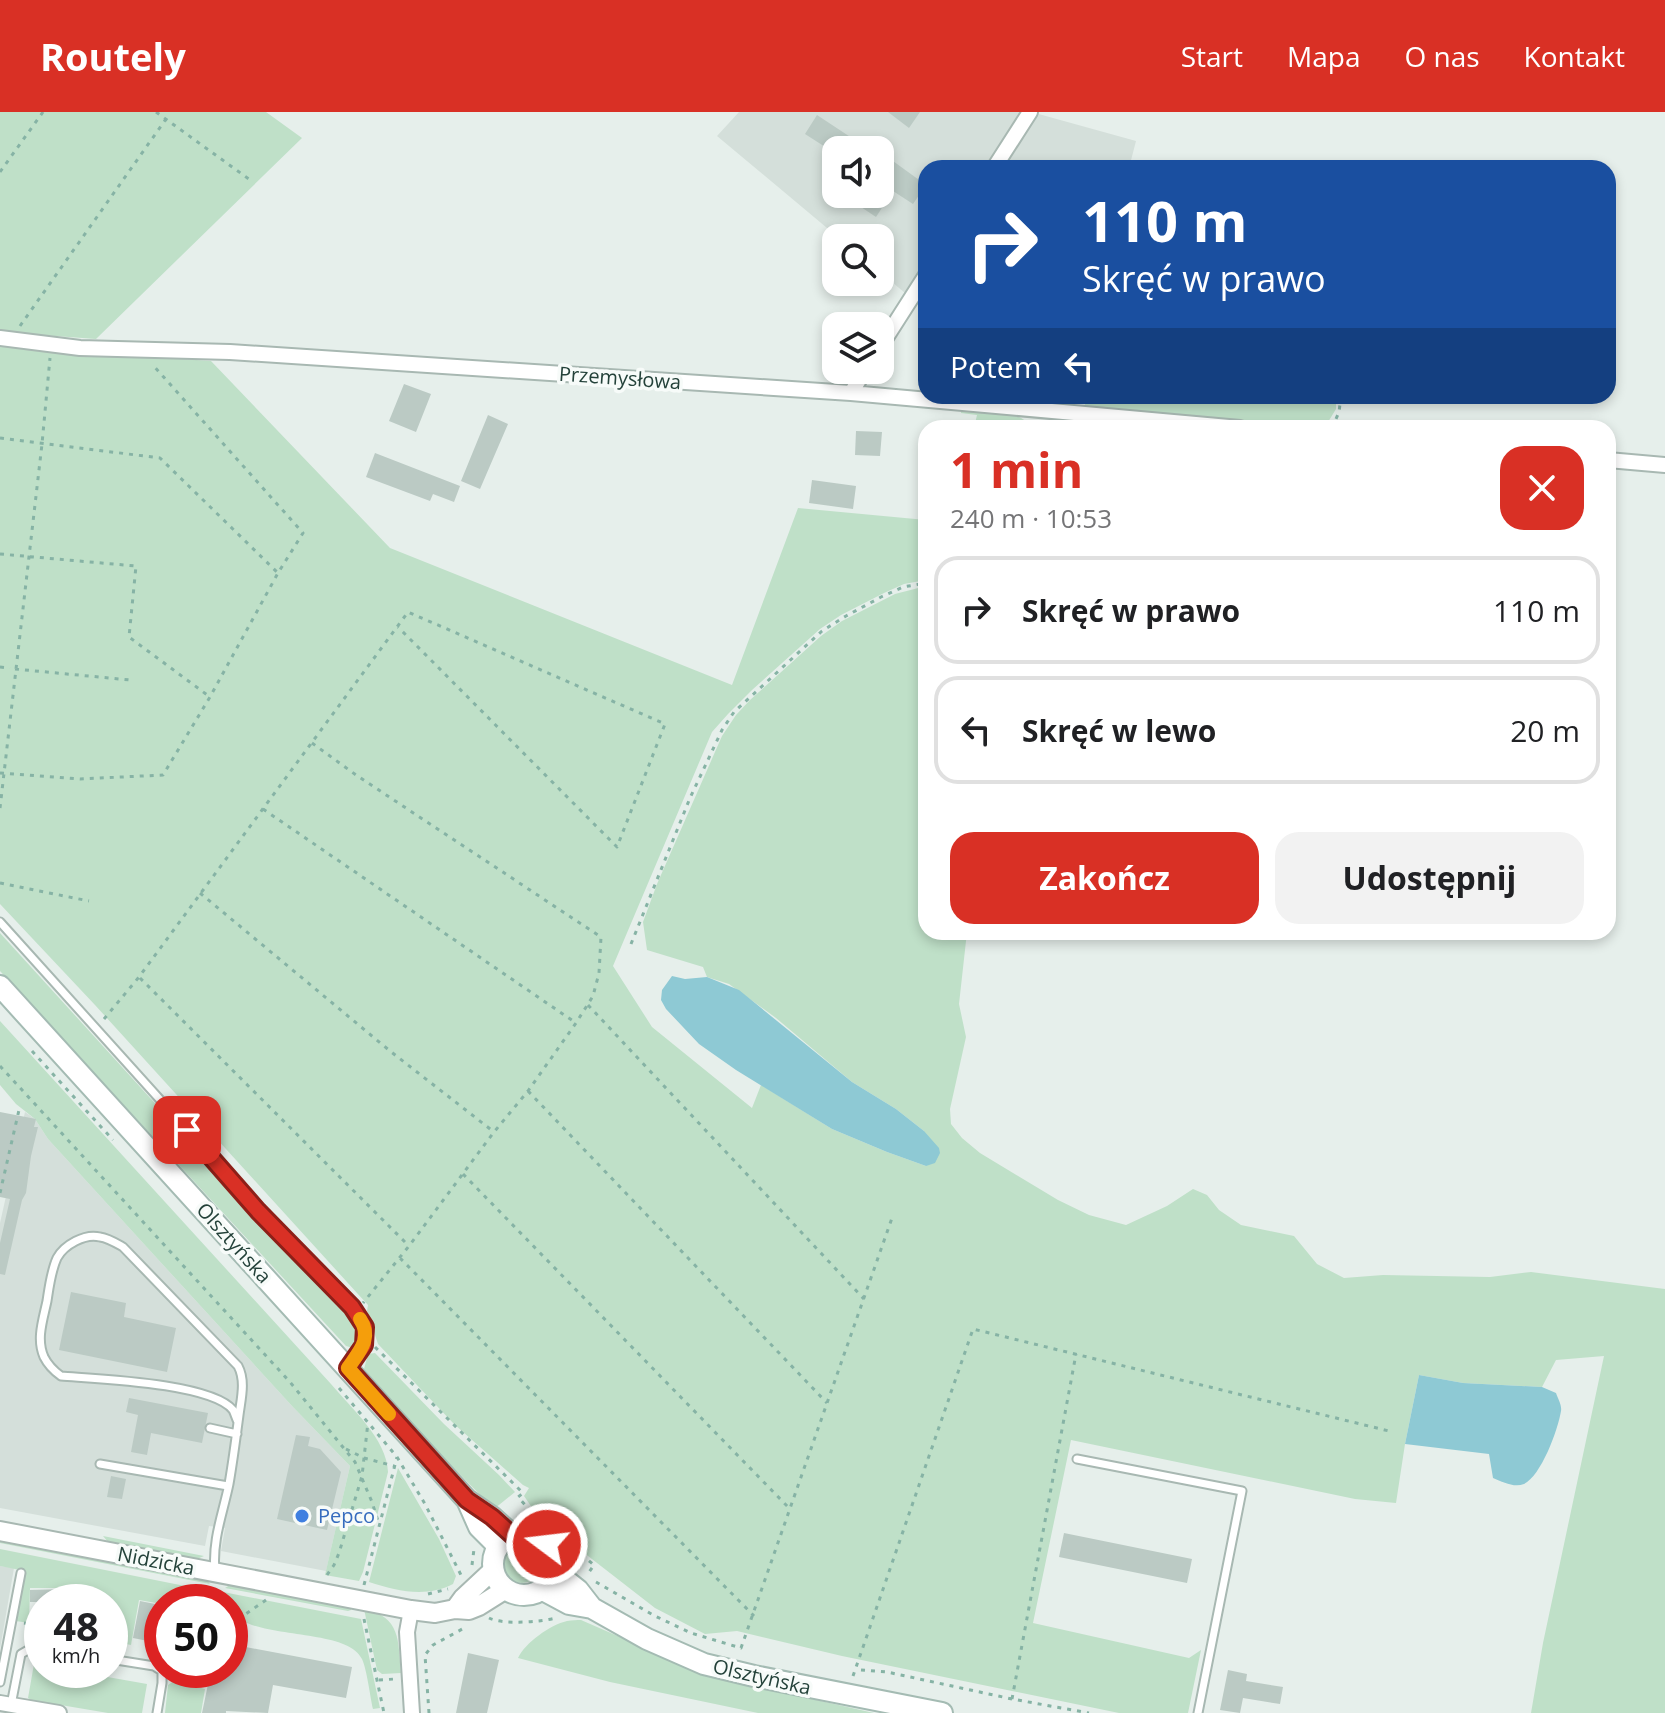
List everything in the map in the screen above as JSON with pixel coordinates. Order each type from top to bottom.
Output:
[{"type":"main road","name":"Olsztyńska","points":[[0,986],[467,1500],[479,1527],[505,1541]]},
{"type":"main road","points":[[521,1533],[531,1534],[547,1544],[552,1552],[554,1571],[541,1589],[523,1595],[506,1589],[498,1581],[493,1562],[505,1541],[521,1533]]},
{"type":"main road","name":"Olsztyńska","points":[[554,1571],[578,1590],[592,1608]]},
{"type":"main road","name":"Olsztyńska","points":[[541,1589],[569,1604],[592,1608],[647,1639],[704,1664],[929,1712]]},
{"type":"street","points":[[999,160],[1030,112]]},
{"type":"street","points":[[894,325],[918,288]]},
{"type":"street","name":"Przemysłowa","points":[[5,338],[80,348],[230,352],[918,399]]},
{"type":"street","points":[[851,393],[856,384]]},
{"type":"street","name":"Przemysłowa","points":[[973,404],[1151,420]]},
{"type":"street","points":[[1616,461],[1665,465]]},
{"type":"street","name":"Nidzicka","points":[[0,1531],[215,1573],[368,1593],[411,1610],[435,1613],[469,1610],[506,1589]]},
{"type":"street","points":[[455,1609],[493,1570]]},
{"type":"street","points":[[411,1610],[407,1632],[412,1713]]},
{"type":"street","points":[[6,1704],[59,1713]]},
{"type":"lane","points":[[0,922],[258,1211],[355,1312],[365,1327],[364,1345],[348,1368]]},
{"type":"lane","points":[[215,1573],[216,1540],[237,1434],[243,1386],[242,1373],[123,1247],[104,1238],[89,1236],[62,1251],[53,1272],[40,1332],[45,1359],[53,1370],[61,1376],[163,1385],[213,1397],[233,1410],[238,1422]]},
{"type":"lane","points":[[210,1428],[237,1434]]},
{"type":"lane","points":[[1077,1459],[1242,1491],[1198,1713]]},
{"type":"lane","points":[[100,1464],[228,1486]]},
{"type":"lane","points":[[0,1682],[21,1573]]},
{"type":"lane","points":[[6,1704],[24,1652]]},
{"type":"lane","points":[[157,1713],[161,1688]]},
{"type":"path","points":[[0,172],[43,112]]},
{"type":"path","points":[[156,112],[253,182]]},
{"type":"path","points":[[5,338],[166,119]]},
{"type":"path","points":[[0,808],[12,668],[30,556],[51,344]]},
{"type":"path","points":[[2,774],[80,779],[163,775],[303,533],[139,349]]},
{"type":"path","points":[[0,438],[160,458],[278,573]]},
{"type":"path","points":[[0,554],[136,566],[129,637],[210,697]]},
{"type":"path","points":[[631,944],[690,798],[722,730],[734,712],[822,631],[881,597],[918,584]]},
{"type":"path","points":[[96,1029],[139,977],[408,612],[665,724],[617,847],[398,627]]},
{"type":"path","points":[[0,667],[130,680]]},
{"type":"path","points":[[312,743],[601,937],[599,973],[588,1005],[528,1091],[355,1312]]},
{"type":"path","points":[[263,809],[576,1023]]},
{"type":"path","points":[[0,883],[89,901]]},
{"type":"path","points":[[200,893],[390,1051],[494,1132]]},
{"type":"path","points":[[139,977],[409,1246]]},
{"type":"path","points":[[588,1005],[864,1299]]},
{"type":"path","points":[[0,1066],[290,1382],[355,1462],[379,1524]]},
{"type":"path","points":[[528,1091],[828,1403]]},
{"type":"path","points":[[0,1193],[19,1110]]},
{"type":"path","points":[[463,1174],[791,1510]]},
{"type":"path","points":[[364,1345],[373,1345],[523,1493],[518,1497],[537,1518],[594,1565],[586,1576],[691,1633],[741,1648],[892,1218]]},
{"type":"path","points":[[400,1258],[754,1616]]},
{"type":"path","points":[[849,1695],[854,1670],[973,1329],[1389,1431]]},
{"type":"path","points":[[1012,1699],[1076,1354]]},
{"type":"path","points":[[325,1577],[339,1553],[362,1476],[368,1422]]},
{"type":"path","points":[[343,1447],[364,1458],[394,1466]]},
{"type":"path","points":[[384,1713],[363,1616],[359,1615],[368,1593],[364,1584],[397,1457],[464,1581]]},
{"type":"path","points":[[460,1574],[473,1564],[473,1543]]},
{"type":"path","points":[[422,1594],[455,1586]]},
{"type":"path","points":[[248,1613],[269,1598],[256,1595]]},
{"type":"path","points":[[487,1616],[495,1621],[536,1621],[558,1617]]},
{"type":"path","points":[[429,1713],[425,1655],[433,1645],[473,1623]]},
{"type":"path","points":[[861,1670],[887,1672],[1089,1713]]},
{"type":"shaded area","points":[[739,112],[1020,112],[989,160],[918,160],[918,272],[905,293],[894,284],[894,224],[822,224],[717,136]]},
{"type":"shaded area","points":[[1035,113],[1136,141],[1131,160],[1004,160]]},
{"type":"shaded area","points":[[25,1112],[35,1119],[48,1139],[350,1466],[326,1571],[221,1551],[225,1528],[209,1526],[205,1546],[0,1508],[0,1223]]},
{"type":"shaded area","points":[[0,1566],[14,1568],[0,1649]]},
{"type":"green space","points":[[0,112],[266,112],[302,138],[96,339],[0,332]]},
{"type":"green space","points":[[0,346],[211,361],[390,548],[732,685],[798,508],[918,519],[918,581],[884,593],[820,629],[752,690],[712,732],[613,966],[652,1027],[752,1108],[761,1085],[832,1129],[926,1166],[924,1131],[896,1109],[852,1082],[776,1018],[729,984],[707,977],[703,967],[647,950],[643,922],[722,736],[736,715],[821,636],[842,621],[895,594],[918,588],[918,940],[966,940],[959,1004],[966,1037],[950,1109],[951,1124],[980,1153],[1089,1215],[1126,1225],[1167,1206],[1193,1189],[1207,1195],[1219,1210],[1241,1225],[1294,1236],[1317,1264],[1344,1278],[1383,1275],[1490,1277],[1531,1272],[1665,1289],[1665,1713],[1531,1713],[1604,1356],[1556,1360],[1542,1387],[1463,1383],[1419,1375],[1396,1503],[1355,1499],[1071,1440],[1033,1623],[1189,1658],[1201,1650],[1188,1713],[1119,1713],[842,1656],[737,1631],[705,1634],[655,1608],[535,1512],[524,1496],[529,1488],[454,1424],[378,1344],[367,1311],[368,1305],[0,904]]},
{"type":"green space","points":[[1085,404],[1336,404],[1329,420],[1236,420],[1084,408]]},
{"type":"green space","points":[[961,409],[990,410],[1009,413],[1024,420],[976,420],[977,415],[961,413]]},
{"type":"green space","points":[[0,933],[274,1234],[310,1269],[355,1322],[360,1333],[357,1349],[346,1346],[0,971]]},
{"type":"green space","points":[[0,1021],[375,1436],[388,1472],[359,1581],[325,1575],[350,1466],[48,1139],[35,1119],[16,1104],[0,1085]]},
{"type":"green space","points":[[375,1353],[515,1492],[494,1509],[428,1442],[364,1369],[368,1354]]},
{"type":"green space","points":[[398,1468],[439,1539],[456,1576],[453,1584],[422,1592],[369,1582]]},
{"type":"green space","points":[[103,1536],[204,1556],[197,1559],[108,1542]]},
{"type":"green space","points":[[0,1537],[205,1578],[210,1584],[0,1543]]},
{"type":"green space","points":[[522,1545],[535,1551],[541,1564],[535,1577],[522,1583],[509,1577],[503,1564],[509,1551]]},
{"type":"green space","points":[[0,1549],[175,1584],[144,1584],[144,1601],[139,1600],[131,1645],[128,1644],[128,1584],[24,1584],[24,1622],[16,1621],[25,1571],[0,1566]]},
{"type":"green space","points":[[248,1586],[351,1606],[348,1611],[248,1592]]},
{"type":"green space","points":[[248,1597],[361,1619],[380,1708],[373,1709],[364,1664],[353,1649],[338,1642],[248,1623]]},
{"type":"green space","points":[[364,1609],[391,1624],[398,1640],[401,1673],[382,1674],[377,1670]]},
{"type":"green space","points":[[581,1620],[691,1668],[736,1682],[874,1713],[758,1713],[610,1682],[518,1658],[526,1646],[546,1631],[560,1623]]},
{"type":"green space","points":[[128,1681],[144,1683],[146,1688],[142,1713],[108,1713],[28,1698],[30,1688],[128,1688]]},
{"type":"green space","points":[[168,1688],[205,1689],[201,1713],[165,1713]]},
{"type":"water","points":[[672,976],[685,979],[707,977],[739,990],[852,1082],[896,1109],[924,1131],[939,1148],[935,1163],[926,1166],[832,1129],[699,1044],[661,1000],[662,990]]},
{"type":"water","points":[[1419,1375],[1463,1383],[1542,1387],[1556,1393],[1561,1409],[1548,1452],[1537,1472],[1524,1484],[1508,1484],[1493,1478],[1489,1454],[1405,1444]]},
{"type":"building","points":[[888,112],[920,112],[909,128]]},
{"type":"building","points":[[817,115],[849,136],[822,136],[822,145],[805,134]]},
{"type":"building","points":[[894,162],[918,179],[918,197],[913,204],[894,192]]},
{"type":"building","points":[[862,208],[882,208],[876,217]]},
{"type":"building","points":[[404,384],[431,394],[416,432],[389,421]]},
{"type":"building","points":[[488,415],[508,424],[480,489],[461,481]]},
{"type":"building","points":[[856,431],[882,432],[880,456],[855,455]]},
{"type":"building","points":[[375,453],[460,486],[454,502],[433,494],[430,501],[366,477]]},
{"type":"building","points":[[812,480],[856,486],[853,509],[809,503]]},
{"type":"building","points":[[0,1112],[36,1119],[34,1127],[38,1127],[26,1193],[5,1275],[0,1274],[0,1243],[10,1199],[0,1197]]},
{"type":"building","points":[[71,1292],[126,1303],[124,1317],[176,1328],[167,1372],[59,1350]]},
{"type":"building","points":[[129,1398],[208,1413],[202,1443],[151,1433],[147,1455],[131,1452],[138,1415],[126,1412]]},
{"type":"building","points":[[296,1435],[310,1437],[308,1446],[320,1449],[341,1472],[327,1530],[277,1519]]},
{"type":"building","points":[[111,1476],[126,1479],[122,1499],[107,1497]]},
{"type":"building","points":[[1064,1533],[1192,1559],[1187,1583],[1059,1557]]},
{"type":"building","points":[[140,1601],[144,1602],[144,1640],[133,1638]]},
{"type":"building","points":[[248,1647],[352,1667],[346,1698],[273,1685],[268,1713],[202,1713],[207,1688],[248,1688]]},
{"type":"building","points":[[468,1653],[499,1660],[487,1713],[456,1713]]},
{"type":"building","points":[[1228,1670],[1247,1674],[1246,1681],[1283,1687],[1280,1704],[1243,1698],[1240,1713],[1220,1710]]},
{"type":"slow traffic","points":[[360,1319],[365,1327],[364,1345],[348,1368],[389,1414]]},
{"type":"place","name":"Pepco","points":[[302,1516]]},
{"type":"route","points":[[187,1130],[258,1211],[352,1307],[365,1327],[364,1345],[348,1368],[467,1500],[512,1535],[531,1534],[547,1544]]}]
